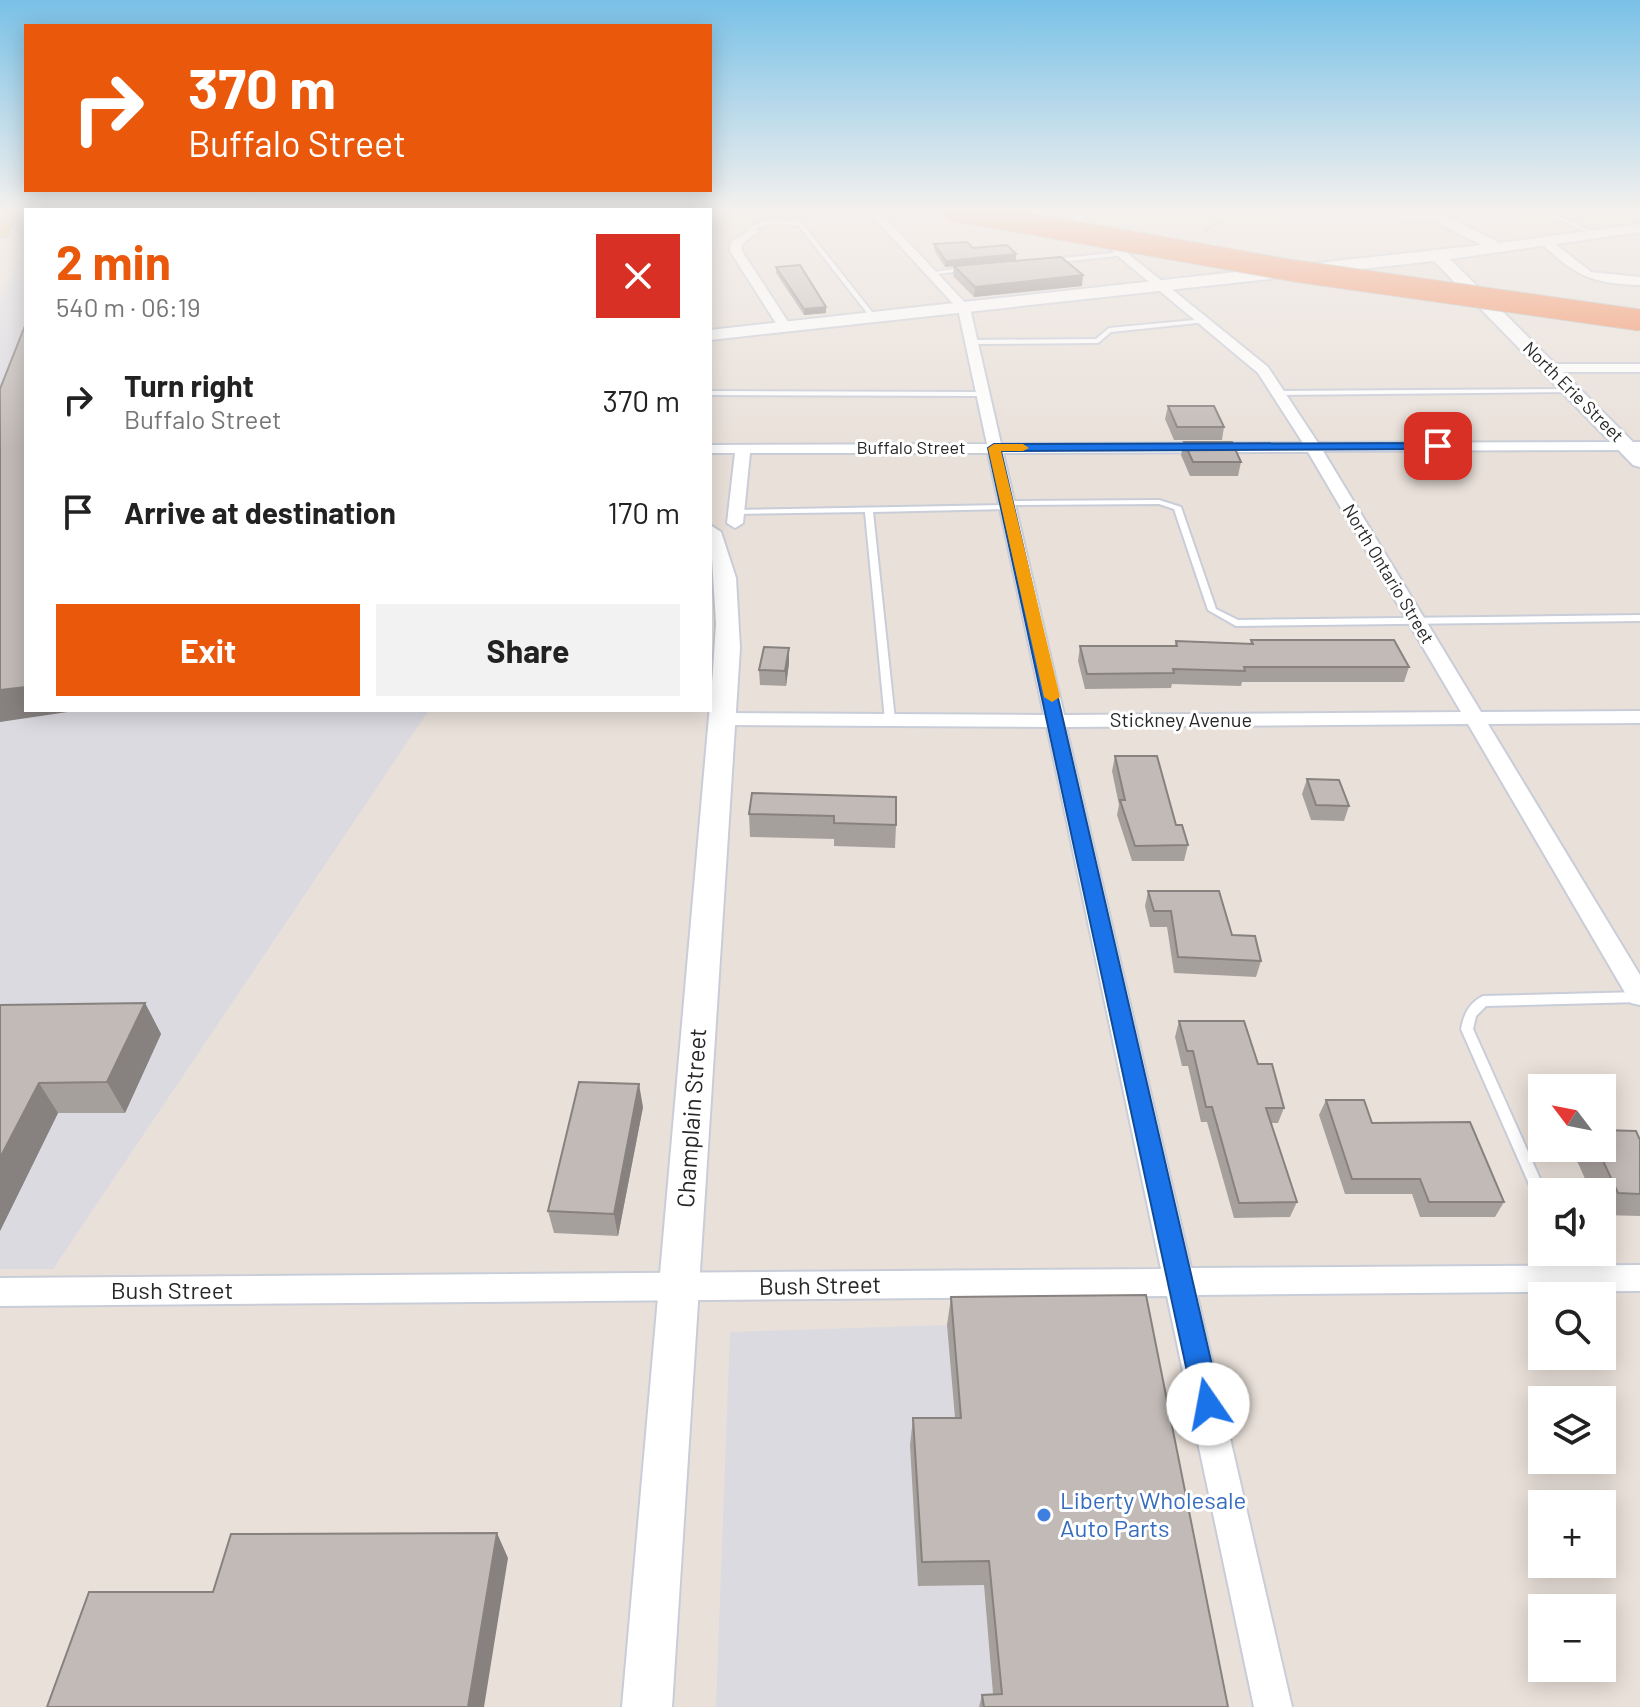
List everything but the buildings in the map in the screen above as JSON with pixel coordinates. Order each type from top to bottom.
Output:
[{"type":"highway","points":[[1404,290],[1640,320]]},
{"type":"highway","points":[[1553,290],[1640,301]]},
{"type":"street","points":[[761,290],[786,328]]},
{"type":"street","points":[[947,290],[964,308],[1058,721],[1273,1707]]},
{"type":"street","points":[[712,335],[1138,290]]},
{"type":"street","name":"North Ontario Street","points":[[1166,290],[1263,370],[1313,447],[1473,718],[1635,979],[1640,997]]},
{"type":"street","name":"North Erie Street","points":[[1471,290],[1547,368],[1633,446],[1640,461]]},
{"type":"street","points":[[1547,368],[1640,368]]},
{"type":"street","name":"Buffalo Street","points":[[712,449],[1633,446]]},
{"type":"street","name":"Champlain Street","points":[[647,1707],[723,719],[729,602],[724,571],[727,522],[743,449]]},
{"type":"street","name":"Stickney Avenue","points":[[723,719],[1058,721],[1640,717]]},
{"type":"street","name":"Bush Street","points":[[0,1292],[1181,1282],[1547,1266]]},
{"type":"street","name":"Bush Street","points":[[1575,1266],[1640,1278]]},
{"type":"lane","points":[[852,290],[874,318]]},
{"type":"lane","points":[[971,342],[1098,341],[1109,330],[1205,321]]},
{"type":"lane","points":[[1277,393],[1571,391]]},
{"type":"lane","points":[[712,393],[982,394]]},
{"type":"lane","points":[[727,522],[869,509],[1159,502],[1177,507],[1212,610],[1236,623],[1640,618]]},
{"type":"lane","points":[[869,509],[890,720]]},
{"type":"lane","points":[[1533,1178],[1467,1029],[1470,1014],[1483,1001],[1640,997]]},
{"type":"shaded area","points":[[5,290],[24,290],[24,712],[428,712],[53,1269],[0,1269],[0,301]]},
{"type":"shaded area","points":[[947,1325],[957,1445],[918,1585],[984,1585],[994,1707],[716,1707],[730,1332]]},
{"type":"slow traffic","points":[[1023,448],[994,448],[1052,697]]},
{"type":"place","name":"Liberty Wholesale Auto Parts","points":[[1044,1515]]},
{"type":"route","points":[[1208,1404],[1058,721],[994,448],[1438,446]]}]
